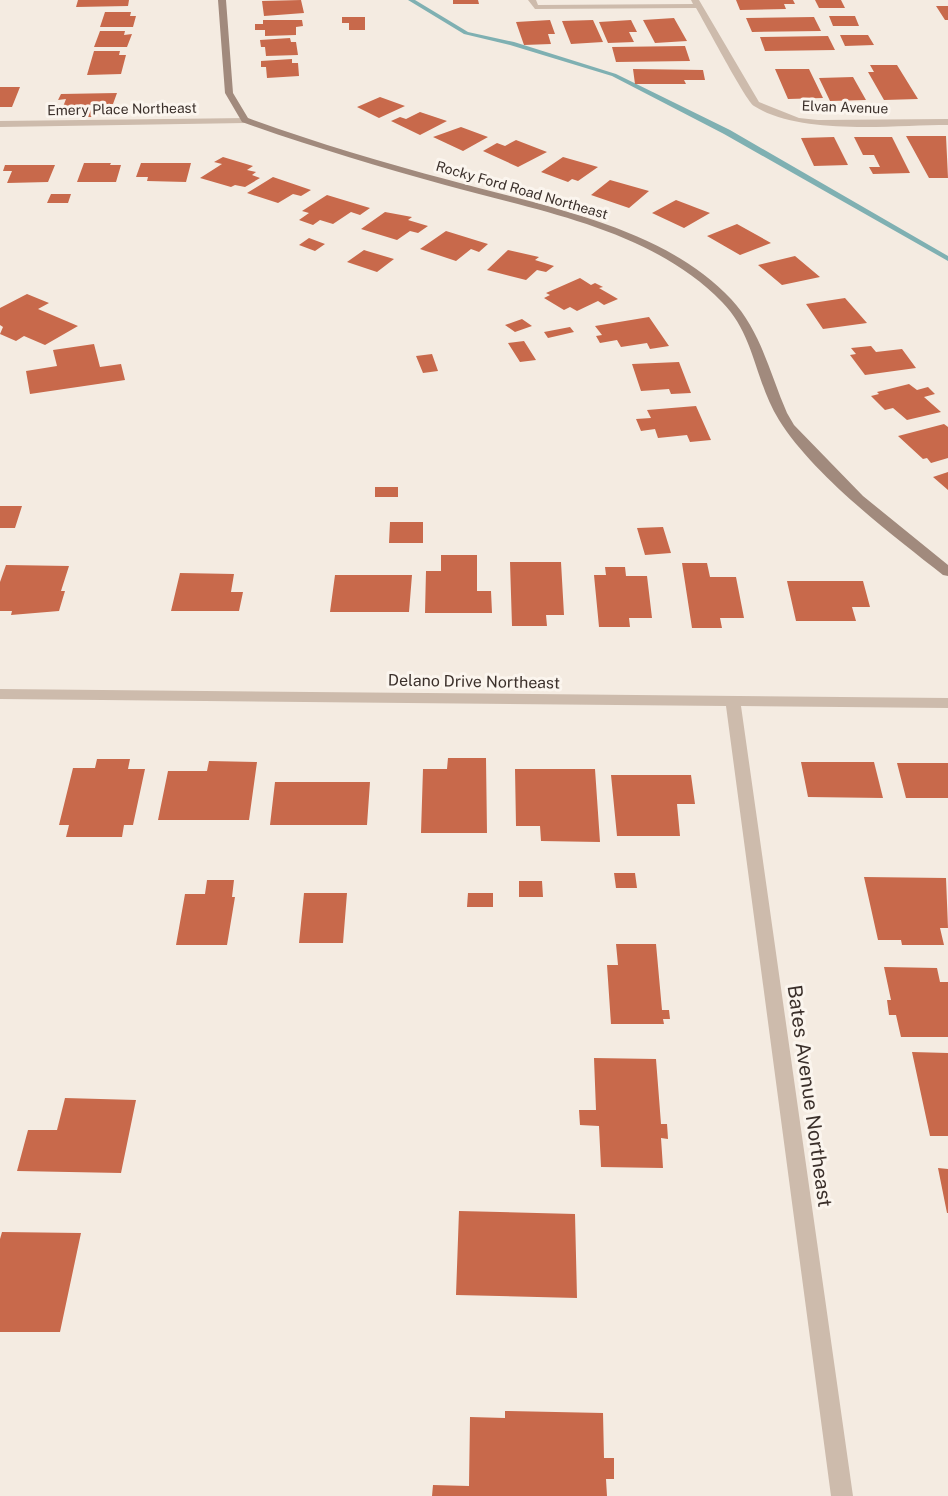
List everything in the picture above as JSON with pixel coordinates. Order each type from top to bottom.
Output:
[{"type":"street","points":[[222,0],[229,93],[245,120]]},
{"type":"street","points":[[532,0],[535,7],[696,3]]},
{"type":"street","name":"Elvan Avenue","points":[[696,3],[756,104],[777,114],[818,123],[948,122]]},
{"type":"street","name":"Emery Place Northeast","points":[[0,124],[245,120]]},
{"type":"street","name":"Rocky Ford Road Northeast","points":[[245,120],[314,144],[543,209],[613,232],[677,262],[718,293],[744,322],[767,371],[782,414],[809,448],[856,497],[948,572]]},
{"type":"street","name":"Delano Drive Northeast","points":[[0,694],[948,703]]},
{"type":"street","name":"Bates Avenue Northeast","points":[[733,702],[842,1496]]},
{"type":"building","points":[[78,0],[129,0],[128,6],[76,7]]},
{"type":"building","points":[[301,0],[304,13],[264,16],[262,1]]},
{"type":"building","points":[[453,0],[478,0],[479,4],[453,4]]},
{"type":"building","points":[[736,0],[793,0],[795,4],[784,4],[786,9],[740,10]]},
{"type":"building","points":[[815,0],[841,0],[845,8],[819,8]]},
{"type":"building","points":[[936,6],[948,6],[948,20],[945,20]]},
{"type":"building","points":[[105,12],[131,12],[130,16],[136,16],[133,27],[100,27]]},
{"type":"building","points":[[829,16],[855,16],[859,26],[833,26]]},
{"type":"building","points":[[342,17],[365,17],[365,30],[349,30],[349,23],[342,23]]},
{"type":"building","points":[[814,17],[821,31],[752,32],[746,18]]},
{"type":"building","points":[[674,18],[687,41],[655,43],[643,20]]},
{"type":"building","points":[[263,20],[302,20],[303,26],[296,27],[296,35],[265,36],[265,30],[255,30],[255,24],[263,24]]},
{"type":"building","points":[[550,20],[555,34],[548,34],[551,44],[524,45],[516,22]]},
{"type":"building","points":[[593,20],[603,42],[571,44],[562,21]]},
{"type":"building","points":[[631,20],[637,32],[629,32],[634,42],[608,43],[599,22]]},
{"type":"building","points":[[100,31],[125,31],[124,35],[132,34],[127,47],[94,47]]},
{"type":"building","points":[[840,35],[868,35],[874,45],[845,46]]},
{"type":"building","points":[[828,36],[835,50],[765,51],[760,37]]},
{"type":"building","points":[[290,38],[291,42],[296,42],[298,55],[266,56],[265,47],[261,47],[260,40]]},
{"type":"building","points":[[685,46],[690,61],[616,62],[612,47]]},
{"type":"building","points":[[94,51],[120,51],[119,55],[126,55],[121,74],[87,75]]},
{"type":"building","points":[[292,59],[292,63],[298,63],[299,76],[267,78],[266,67],[261,67],[261,61]]},
{"type":"building","points":[[870,65],[897,65],[918,99],[884,100],[868,72],[874,72]]},
{"type":"building","points":[[633,69],[703,70],[705,80],[684,80],[686,84],[635,84]]},
{"type":"building","points":[[775,69],[809,69],[823,98],[788,99]]},
{"type":"building","points":[[853,77],[866,100],[830,101],[819,78]]},
{"type":"building","points":[[0,87],[20,87],[12,107],[0,107]]},
{"type":"building","points":[[117,93],[113,104],[97,105],[93,117],[69,117],[71,112],[61,112],[66,99],[58,100],[61,94]]},
{"type":"building","points":[[380,97],[405,106],[379,118],[357,107]]},
{"type":"building","points":[[420,112],[447,121],[420,135],[391,121],[400,117],[406,119]]},
{"type":"building","points":[[461,127],[488,137],[463,151],[433,137]]},
{"type":"building","points":[[906,136],[946,136],[948,178],[929,178]]},
{"type":"building","points":[[834,137],[848,165],[814,166],[801,138]]},
{"type":"building","points":[[854,137],[892,137],[910,173],[873,174],[869,167],[880,167],[874,155],[863,155]]},
{"type":"building","points":[[516,140],[547,152],[518,167],[483,151],[497,143],[505,146]]},
{"type":"building","points":[[223,157],[253,166],[247,170],[256,172],[252,175],[260,178],[245,187],[235,185],[231,187],[200,178],[222,164],[214,162]]},
{"type":"building","points":[[563,157],[598,167],[578,181],[572,179],[568,182],[541,172]]},
{"type":"building","points":[[84,163],[121,165],[116,182],[77,182]]},
{"type":"building","points":[[141,163],[191,163],[186,182],[147,181],[148,177],[136,177]]},
{"type":"building","points":[[5,165],[55,165],[48,182],[7,183],[12,171],[3,171]]},
{"type":"building","points":[[273,177],[311,190],[301,196],[293,194],[278,203],[247,193]]},
{"type":"building","points":[[610,180],[649,191],[629,208],[591,195]]},
{"type":"building","points":[[51,194],[71,194],[68,203],[47,203]]},
{"type":"building","points":[[327,195],[370,208],[360,215],[351,212],[333,224],[320,220],[313,225],[299,220],[309,213],[302,211]]},
{"type":"building","points":[[676,200],[710,213],[684,228],[652,213]]},
{"type":"building","points":[[385,212],[412,217],[408,220],[428,226],[418,233],[410,231],[397,240],[361,229]]},
{"type":"building","points":[[737,224],[771,243],[740,255],[707,236]]},
{"type":"building","points":[[446,231],[488,244],[479,252],[471,249],[456,261],[420,249]]},
{"type":"building","points":[[309,238],[325,244],[315,251],[299,245]]},
{"type":"building","points":[[364,250],[394,259],[377,272],[347,262]]},
{"type":"building","points":[[508,250],[539,257],[535,260],[554,266],[546,272],[537,270],[526,280],[487,270]]},
{"type":"building","points":[[795,256],[820,277],[782,285],[758,265]]},
{"type":"building","points":[[580,278],[591,285],[595,283],[603,287],[599,288],[618,299],[604,305],[598,301],[577,311],[570,307],[564,310],[544,298],[550,295],[546,293]]},
{"type":"building","points":[[27,294],[49,303],[38,309],[78,326],[45,345],[24,336],[16,341],[0,334],[3,327],[0,325],[0,308]]},
{"type":"building","points":[[845,298],[867,323],[823,329],[806,304]]},
{"type":"building","points":[[649,317],[669,346],[650,349],[647,343],[621,347],[617,340],[600,343],[596,336],[602,335],[595,326]]},
{"type":"building","points":[[522,319],[532,326],[515,332],[505,325]]},
{"type":"building","points":[[570,327],[574,332],[548,338],[544,332]]},
{"type":"building","points":[[524,341],[536,360],[520,362],[508,343]]},
{"type":"building","points":[[94,344],[100,367],[121,364],[125,380],[30,394],[26,371],[57,366],[53,350]]},
{"type":"building","points":[[871,346],[876,352],[902,349],[916,368],[865,375],[850,355],[856,354],[851,348]]},
{"type":"building","points":[[432,354],[438,371],[423,373],[416,356]]},
{"type":"building","points":[[679,362],[691,393],[671,394],[669,389],[641,391],[632,364]]},
{"type":"building","points":[[909,384],[917,390],[928,387],[935,394],[924,397],[941,412],[907,420],[893,408],[885,410],[871,396],[879,394],[877,392]]},
{"type":"building","points":[[696,406],[711,440],[690,442],[687,435],[658,438],[655,429],[641,431],[636,419],[651,418],[647,410]]},
{"type":"building","points":[[944,424],[948,427],[948,458],[931,463],[927,458],[923,459],[898,436]]},
{"type":"building","points":[[948,472],[948,490],[933,477]]},
{"type":"building","points":[[375,487],[398,487],[398,497],[375,497]]},
{"type":"building","points":[[0,506],[22,506],[15,528],[0,528]]},
{"type":"building","points":[[390,522],[423,522],[423,543],[389,543]]},
{"type":"building","points":[[663,527],[671,553],[645,555],[637,528]]},
{"type":"building","points":[[441,555],[477,555],[477,591],[491,591],[492,613],[425,613],[426,571],[441,571]]},
{"type":"building","points":[[510,562],[561,562],[564,615],[546,615],[547,626],[512,626]]},
{"type":"building","points":[[682,563],[707,563],[710,577],[736,577],[744,618],[720,618],[722,628],[692,628]]},
{"type":"building","points":[[6,565],[69,566],[61,591],[65,591],[59,611],[11,615],[12,611],[0,611],[0,582]]},
{"type":"building","points":[[605,567],[625,567],[626,576],[647,576],[652,618],[629,618],[630,627],[599,627],[594,575],[606,575]]},
{"type":"building","points":[[180,573],[234,574],[231,592],[243,592],[239,611],[171,611]]},
{"type":"building","points":[[335,575],[412,575],[409,612],[330,612]]},
{"type":"building","points":[[787,581],[863,581],[870,607],[852,607],[856,621],[796,621]]},
{"type":"building","points":[[448,758],[486,758],[487,833],[421,833],[423,769],[447,769]]},
{"type":"building","points":[[97,759],[130,759],[128,769],[145,769],[133,825],[124,825],[122,837],[66,837],[69,825],[59,825],[73,768],[95,768]]},
{"type":"building","points":[[209,761],[257,762],[249,820],[158,820],[168,771],[207,771]]},
{"type":"building","points":[[801,762],[874,762],[883,798],[808,797]]},
{"type":"building","points":[[897,763],[948,763],[948,798],[906,798]]},
{"type":"building","points":[[515,769],[595,769],[600,842],[541,841],[540,826],[516,826]]},
{"type":"building","points":[[611,775],[691,775],[695,804],[677,804],[680,836],[617,836]]},
{"type":"building","points":[[275,782],[370,782],[367,825],[270,825]]},
{"type":"building","points":[[614,873],[635,873],[637,888],[616,888]]},
{"type":"building","points":[[864,877],[946,878],[948,928],[940,928],[944,945],[902,945],[901,940],[878,940]]},
{"type":"building","points":[[207,880],[234,880],[232,897],[235,897],[227,945],[176,945],[185,894],[205,894]]},
{"type":"building","points":[[519,881],[542,881],[543,897],[519,897]]},
{"type":"building","points":[[304,893],[347,893],[343,943],[299,943]]},
{"type":"building","points":[[468,893],[493,893],[493,907],[467,907]]},
{"type":"building","points":[[616,944],[656,944],[662,1010],[669,1010],[670,1019],[663,1019],[664,1024],[611,1024],[607,965],[618,965]]},
{"type":"building","points":[[884,967],[937,968],[940,982],[948,982],[948,1037],[901,1037],[896,1015],[889,1015],[887,1000],[891,1000]]},
{"type":"building","points":[[912,1052],[948,1053],[948,1136],[930,1136]]},
{"type":"building","points":[[594,1058],[656,1059],[661,1124],[667,1124],[668,1139],[661,1138],[663,1168],[601,1167],[599,1126],[580,1125],[579,1110],[596,1110]]},
{"type":"building","points":[[65,1098],[136,1100],[121,1173],[17,1171],[28,1130],[57,1130]]},
{"type":"building","points":[[938,1168],[948,1169],[948,1213],[947,1213]]},
{"type":"building","points":[[459,1211],[575,1214],[577,1298],[456,1295]]},
{"type":"building","points":[[2,1232],[81,1233],[60,1332],[0,1332],[0,1239]]},
{"type":"building","points":[[505,1411],[603,1413],[604,1458],[614,1458],[614,1479],[606,1479],[607,1496],[432,1496],[433,1485],[469,1486],[470,1417],[505,1418]]},
{"type":"waterway","points":[[411,0],[466,33],[512,43],[614,75],[727,132],[948,259]]}]
